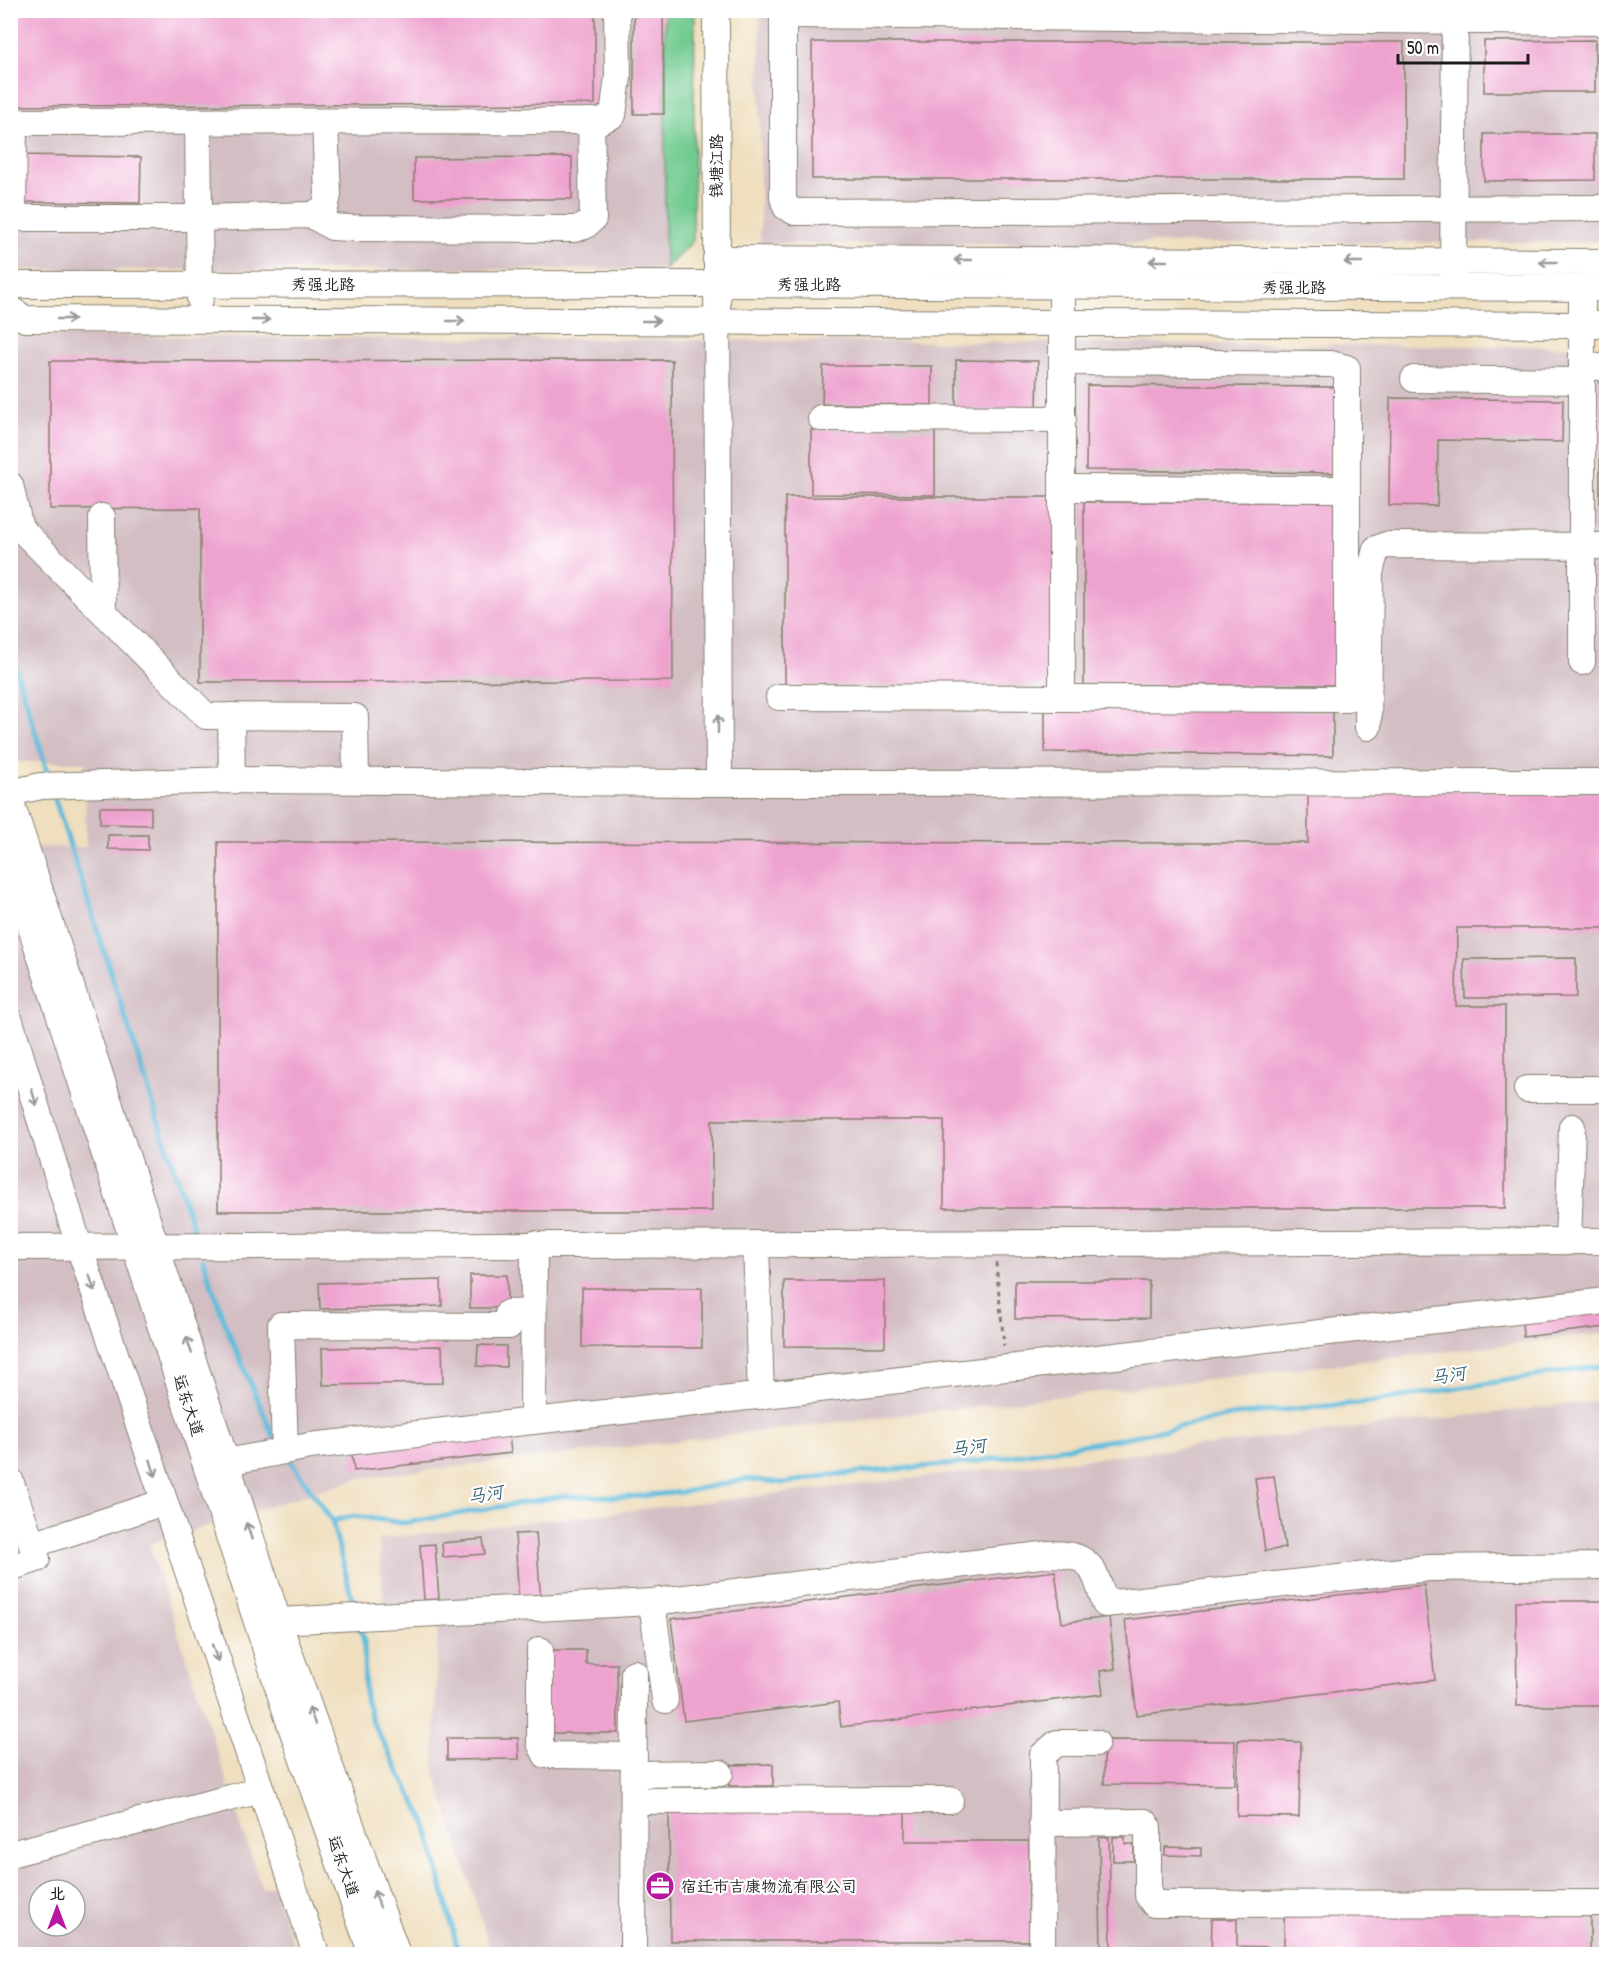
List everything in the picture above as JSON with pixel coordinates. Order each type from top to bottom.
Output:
[{"type":"main road","name":"运东大道","points":[[10,853],[292,1720],[375,1954]]},
{"type":"main road","name":"运东大道","points":[[10,919],[137,1245],[351,1954]]},
{"type":"street","points":[[325,122],[328,195],[325,208],[312,215],[199,218],[12,218],[12,122],[600,121],[613,115],[618,77],[617,10]]},
{"type":"street","name":"钱塘江路","points":[[710,783],[709,295],[716,10]]},
{"type":"street","points":[[1606,22],[1455,16],[783,13],[783,198],[786,207],[795,212],[1606,208]]},
{"type":"street","points":[[1453,288],[1455,16]]},
{"type":"street","points":[[312,215],[332,226],[349,228],[574,229],[585,226],[593,219],[591,121]]},
{"type":"street","points":[[198,122],[200,291]]},
{"type":"street","points":[[10,309],[25,319],[709,295],[1452,262],[1606,262]]},
{"type":"street","name":"秀强北路","points":[[10,285],[200,291],[709,295],[1062,303],[1594,306]]},
{"type":"street","name":"秀强北路","points":[[1062,303],[1453,288],[1594,306]]},
{"type":"street","name":"秀强北路","points":[[10,298],[200,291]]},
{"type":"street","points":[[709,295],[1062,303],[1062,698]]},
{"type":"street","points":[[1582,662],[1594,546],[1590,372],[1594,306]]},
{"type":"street","points":[[779,697],[1347,699],[1347,368],[1331,364],[1063,362]]},
{"type":"street","points":[[1414,379],[1590,372]]},
{"type":"street","points":[[821,418],[1063,419]]},
{"type":"street","points":[[10,486],[20,528],[206,716],[355,717],[356,780]]},
{"type":"street","points":[[1062,488],[1347,489]]},
{"type":"street","points":[[102,517],[103,611]]},
{"type":"street","points":[[1368,727],[1370,573],[1376,549],[1386,545],[1594,546]]},
{"type":"street","points":[[231,716],[232,780]]},
{"type":"street","points":[[10,793],[40,786],[232,780],[710,783],[1606,782]]},
{"type":"street","points":[[10,799],[137,1245],[227,1462],[278,1621],[397,1954]]},
{"type":"street","points":[[10,1021],[79,1246],[316,1954]]},
{"type":"street","points":[[1527,1089],[1606,1089]]},
{"type":"street","points":[[1568,1242],[1572,1127]]},
{"type":"street","points":[[10,1248],[137,1245],[1606,1241]]},
{"type":"street","points":[[533,1421],[534,1244]]},
{"type":"street","points":[[756,1244],[761,1396]]},
{"type":"street","points":[[227,1462],[285,1450],[533,1421],[1606,1301]]},
{"type":"street","points":[[285,1450],[281,1325],[509,1326],[508,1313],[533,1312]]},
{"type":"street","points":[[10,1480],[37,1559],[10,1568]]},
{"type":"street","points":[[32,1545],[164,1502]]},
{"type":"street","points":[[278,1621],[652,1602],[1049,1554],[1073,1554],[1087,1562],[1096,1576],[1105,1604],[1429,1568],[1606,1566]]},
{"type":"street","points":[[652,1602],[665,1700]]},
{"type":"street","points":[[540,1650],[540,1743],[546,1755],[720,1773]]},
{"type":"street","points":[[633,1954],[634,1673]]},
{"type":"street","points":[[1042,1954],[1043,1755],[1057,1743],[1096,1743]]},
{"type":"street","points":[[10,1854],[261,1790]]},
{"type":"street","points":[[634,1801],[950,1800]]},
{"type":"street","points":[[1042,1823],[1145,1822],[1148,1827],[1148,1896],[1154,1904],[1606,1904]]},
{"type":"path","points":[[995,1244],[1006,1369]]},
{"type":"shaded area","points":[[10,11],[664,11],[665,269],[11,270]]},
{"type":"shaded area","points":[[760,11],[1606,11],[1606,242],[760,244]]},
{"type":"shaded area","points":[[11,335],[1606,347],[1606,1333],[359,1478],[149,1544],[262,1889],[273,1886],[297,1954],[11,1954],[10,848],[86,847],[85,762],[17,762],[11,742]]},
{"type":"shaded area","points":[[1606,1400],[1606,1954],[492,1954],[434,1769],[438,1626],[385,1625],[379,1539]]},
{"type":"green space","points":[[665,11],[695,11],[693,241],[665,269]]},
{"type":"building","points":[[10,10],[595,10],[595,104],[10,106]]},
{"type":"building","points":[[634,10],[663,10],[664,114],[634,114]]},
{"type":"building","points":[[1595,40],[1595,92],[1484,92],[1484,41]]},
{"type":"building","points":[[812,42],[1404,42],[1404,179],[812,179]]},
{"type":"building","points":[[1484,134],[1595,134],[1595,180],[1484,181]]},
{"type":"building","points":[[18,155],[141,157],[140,203],[17,202]]},
{"type":"building","points":[[572,157],[572,199],[414,199],[414,158]]},
{"type":"building","points":[[672,360],[673,681],[200,682],[200,508],[50,509],[50,361]]},
{"type":"building","points":[[956,360],[1038,361],[1037,410],[956,409]]},
{"type":"building","points":[[823,366],[932,366],[932,405],[822,404]]},
{"type":"building","points":[[1600,380],[1606,380],[1606,527],[1600,527]]},
{"type":"building","points":[[1087,385],[1340,387],[1340,473],[1086,470]]},
{"type":"building","points":[[1390,398],[1563,400],[1562,442],[1438,440],[1437,506],[1389,505]]},
{"type":"building","points":[[811,430],[935,430],[935,495],[811,494]]},
{"type":"building","points":[[785,497],[1056,497],[1056,685],[785,685]]},
{"type":"building","points":[[1084,502],[1336,502],[1336,685],[1084,685]]},
{"type":"building","points":[[1045,708],[1333,712],[1333,756],[1045,752]]},
{"type":"building","points":[[1308,791],[1606,792],[1606,928],[1457,928],[1456,1006],[1505,1006],[1505,1208],[944,1208],[944,1120],[712,1120],[712,1211],[218,1211],[218,842],[1308,843]]},
{"type":"building","points":[[100,807],[151,807],[151,825],[100,824]]},
{"type":"building","points":[[108,835],[148,835],[148,850],[108,849]]},
{"type":"building","points":[[1576,958],[1576,997],[1465,998],[1464,959]]},
{"type":"building","points":[[470,1275],[507,1275],[507,1308],[470,1308]]},
{"type":"building","points":[[441,1280],[442,1306],[320,1309],[319,1283]]},
{"type":"building","points":[[784,1281],[885,1281],[885,1347],[784,1346]]},
{"type":"building","points":[[1015,1281],[1149,1281],[1149,1318],[1015,1319]]},
{"type":"building","points":[[582,1288],[702,1288],[702,1348],[582,1347]]},
{"type":"building","points":[[1606,1312],[1606,1327],[1523,1337],[1522,1321]]},
{"type":"building","points":[[478,1345],[506,1346],[506,1367],[477,1366]]},
{"type":"building","points":[[442,1346],[443,1383],[323,1385],[322,1348]]},
{"type":"building","points":[[509,1435],[511,1453],[354,1471],[352,1454]]},
{"type":"building","points":[[1274,1476],[1285,1548],[1265,1551],[1255,1478]]},
{"type":"building","points":[[536,1533],[541,1603],[519,1604],[515,1534]]},
{"type":"building","points":[[483,1539],[485,1554],[443,1557],[442,1543]]},
{"type":"building","points":[[435,1544],[439,1599],[424,1600],[420,1545]]},
{"type":"building","points":[[1055,1571],[1062,1623],[1109,1617],[1115,1669],[1100,1671],[1103,1694],[841,1727],[838,1702],[684,1721],[671,1619]]},
{"type":"building","points":[[1424,1585],[1435,1680],[1137,1715],[1125,1620]]},
{"type":"building","points":[[1516,1601],[1606,1601],[1606,1706],[1517,1706]]},
{"type":"building","points":[[547,1650],[586,1650],[586,1664],[617,1664],[618,1733],[547,1733]]},
{"type":"building","points":[[447,1738],[518,1738],[519,1759],[447,1760]]},
{"type":"building","points":[[1104,1740],[1235,1741],[1235,1785],[1104,1784]]},
{"type":"building","points":[[1238,1740],[1301,1742],[1299,1817],[1237,1816]]},
{"type":"building","points":[[773,1764],[773,1786],[729,1786],[729,1765]]},
{"type":"building","points":[[905,1806],[905,1841],[1029,1841],[1029,1941],[670,1941],[669,1807]]},
{"type":"building","points":[[1109,1837],[1111,1954],[1101,1954],[1099,1838]]},
{"type":"building","points":[[1113,1837],[1125,1837],[1125,1844],[1134,1844],[1134,1861],[1113,1861]]},
{"type":"building","points":[[1165,1847],[1201,1848],[1201,1856],[1165,1855]]},
{"type":"building","points":[[1590,1911],[1590,1954],[1284,1954],[1284,1912]]},
{"type":"building","points":[[1212,1919],[1237,1919],[1237,1946],[1270,1947],[1270,1954],[1211,1954]]},
{"type":"waterway","points":[[10,649],[47,771]]},
{"type":"waterway","points":[[55,799],[194,1231]]},
{"type":"waterway","points":[[203,1259],[225,1324],[274,1438]]},
{"type":"waterway","name":"马河","points":[[332,1521],[354,1516],[405,1523],[562,1496],[628,1497],[683,1492],[747,1479],[784,1483],[831,1475],[966,1463],[1119,1439],[1241,1414],[1369,1402],[1606,1365]]},
{"type":"waterway","points":[[292,1463],[332,1521],[355,1610]]},
{"type":"waterway","points":[[359,1625],[364,1640],[365,1699],[372,1721],[426,1823],[459,1954]]},
{"type":"place","name":"宿迁市吉康物流有限公司","points":[[660,1886]]}]
